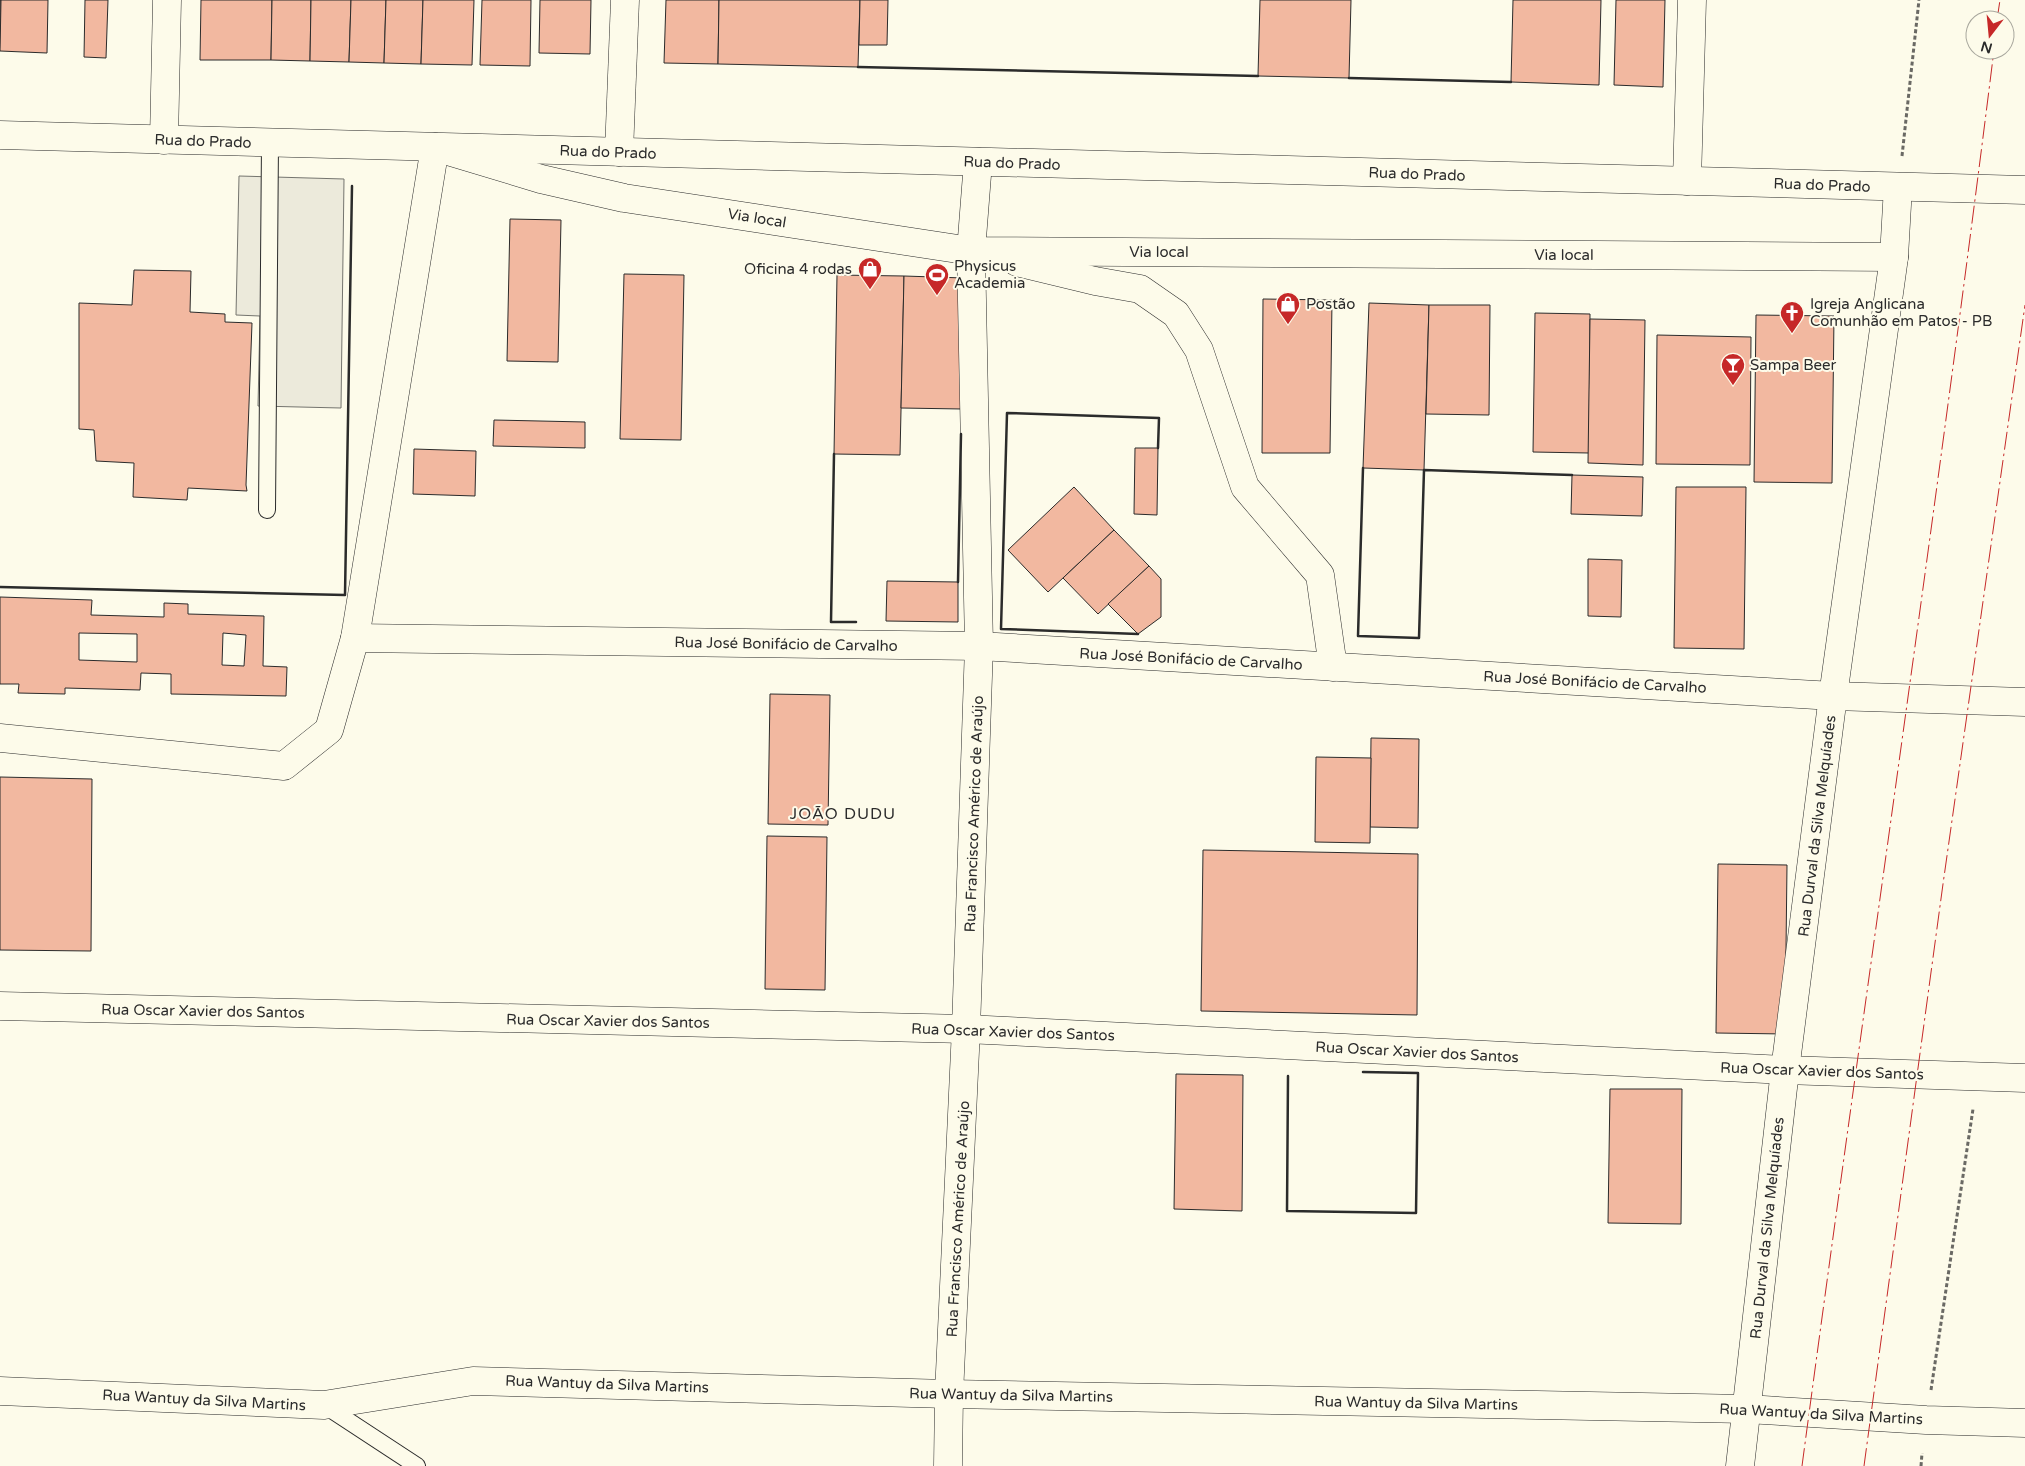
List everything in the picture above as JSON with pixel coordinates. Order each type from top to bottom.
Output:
[{"type":"street","points":[[164,140],[168,0]]},
{"type":"street","points":[[619,152],[625,0]]},
{"type":"street","points":[[1686,181],[1692,0]]},
{"type":"street","name":"Rua do Prado","points":[[0,135],[2025,190]]},
{"type":"street","points":[[0,738],[284,766],[329,730],[356,638],[435,147]]},
{"type":"street","name":"Via local","points":[[435,147],[541,179],[624,198],[971,251],[1894,258]]},
{"type":"street","name":"Rua Francisco Américo de Araújo","points":[[948,1466],[979,646],[971,251],[978,162]]},
{"type":"street","name":"Rua Durval da Silva Melquíades","points":[[1740,1466],[1785,1070],[1833,696],[1894,258],[1898,187]]},
{"type":"street","points":[[971,251],[1095,281],[1140,289],[1176,314],[1199,350],[1245,487],[1320,575],[1333,667]]},
{"type":"street","name":"Rua José Bonifácio de Carvalho","points":[[356,638],[979,646],[1833,696],[2025,702]]},
{"type":"street","name":"Rua Oscar Xavier dos Santos","points":[[0,1006],[966,1029],[1785,1070],[2025,1078]]},
{"type":"street","name":"Rua Wantuy da Silva Martins","points":[[0,1391],[324,1405],[473,1381],[950,1394],[1747,1409],[1926,1420],[2025,1422]]},
{"type":"lane","points":[[267,510],[270,143]]},
{"type":"lane","points":[[324,1405],[417,1466]]},
{"type":"path","points":[[1898,187],[1919,0]]},
{"type":"path","points":[[1920,1466],[1978,1076]]},
{"type":"shaded area","points":[[239,176],[344,179],[341,408],[258,406],[260,316],[236,315]]},
{"type":"building","points":[[0,0],[1,0],[0,48]]},
{"type":"building","points":[[1,0],[48,0],[47,53],[0,51]]},
{"type":"building","points":[[85,0],[108,0],[106,58],[84,57]]},
{"type":"building","points":[[201,0],[272,0],[271,60],[200,60]]},
{"type":"building","points":[[272,0],[311,0],[310,61],[271,60]]},
{"type":"building","points":[[311,0],[351,0],[349,62],[310,61]]},
{"type":"building","points":[[351,0],[386,0],[384,63],[349,62]]},
{"type":"building","points":[[386,0],[423,0],[421,64],[384,63]]},
{"type":"building","points":[[423,0],[474,0],[472,65],[421,64]]},
{"type":"building","points":[[482,0],[531,0],[530,66],[480,65]]},
{"type":"building","points":[[540,0],[591,0],[590,54],[539,53]]},
{"type":"building","points":[[666,0],[719,0],[718,64],[664,63]]},
{"type":"building","points":[[719,0],[860,0],[858,67],[718,64]]},
{"type":"building","points":[[860,0],[888,0],[887,45],[859,45]]},
{"type":"building","points":[[1260,0],[1351,0],[1349,78],[1258,76]]},
{"type":"building","points":[[1513,0],[1601,0],[1599,85],[1511,82]]},
{"type":"building","points":[[1616,0],[1665,0],[1663,87],[1614,85]]},
{"type":"building","points":[[510,219],[561,220],[558,362],[507,361]]},
{"type":"building","points":[[134,270],[191,271],[190,312],[225,314],[225,322],[252,323],[247,491],[188,488],[187,500],[133,497],[134,463],[96,461],[94,430],[79,429],[79,303],[132,305]]},
{"type":"building","points":[[624,274],[684,275],[681,440],[620,439]]},
{"type":"building","points":[[837,275],[904,276],[900,455],[834,454]]},
{"type":"building","points":[[904,276],[964,278],[962,409],[901,408]]},
{"type":"building","points":[[1263,299],[1332,300],[1330,453],[1262,453]]},
{"type":"building","points":[[1369,303],[1429,305],[1424,470],[1363,468]]},
{"type":"building","points":[[1429,305],[1490,305],[1489,415],[1426,414]]},
{"type":"building","points":[[1535,313],[1590,314],[1589,453],[1533,452]]},
{"type":"building","points":[[1756,315],[1834,316],[1832,483],[1754,482]]},
{"type":"building","points":[[1590,319],[1645,320],[1643,465],[1588,463]]},
{"type":"building","points":[[1657,335],[1751,337],[1750,465],[1656,464]]},
{"type":"building","points":[[494,420],[585,422],[585,448],[493,446]]},
{"type":"building","points":[[1135,448],[1158,448],[1157,515],[1134,514]]},
{"type":"building","points":[[414,449],[476,451],[475,496],[413,494]]},
{"type":"building","points":[[1572,475],[1643,477],[1642,516],[1571,514]]},
{"type":"building","points":[[1074,487],[1114,530],[1048,592],[1008,550]]},
{"type":"building","points":[[1676,487],[1746,487],[1744,649],[1674,648]]},
{"type":"building","points":[[1114,530],[1149,566],[1098,614],[1063,578]]},
{"type":"building","points":[[1588,559],[1622,560],[1621,617],[1588,616]]},
{"type":"building","points":[[1149,566],[1161,579],[1161,617],[1138,634],[1108,604]]},
{"type":"building","points":[[887,581],[958,582],[958,622],[886,621]]},
{"type":"building","points":[[0,597],[92,600],[91,615],[164,617],[164,603],[188,604],[188,614],[264,616],[263,666],[287,667],[286,696],[171,694],[171,674],[141,673],[140,690],[65,688],[65,694],[18,693],[19,684],[0,684]],"holes":[[[79,633],[137,634],[137,662],[79,660]],[[223,633],[246,635],[244,666],[222,665]]]},
{"type":"building","points":[[770,694],[830,695],[828,825],[768,824]]},
{"type":"building","points":[[1371,738],[1419,739],[1418,828],[1370,827]]},
{"type":"building","points":[[1316,757],[1371,758],[1370,843],[1315,842]]},
{"type":"building","points":[[0,777],[92,779],[91,951],[0,950]]},
{"type":"building","points":[[767,836],[827,837],[825,990],[765,989]]},
{"type":"building","points":[[1203,850],[1418,854],[1417,1015],[1201,1011]]},
{"type":"building","points":[[1718,864],[1787,865],[1785,1034],[1716,1033]]},
{"type":"building","points":[[1176,1074],[1243,1075],[1242,1211],[1174,1209]]},
{"type":"building","points":[[1610,1089],[1682,1089],[1681,1224],[1608,1223]]},
{"type":"wall","points":[[858,67],[1258,76]]},
{"type":"wall","points":[[1349,78],[1511,82]]},
{"type":"wall","points":[[0,587],[345,595],[352,186]]},
{"type":"wall","points":[[1138,634],[1001,629],[1007,413],[1159,418],[1158,448]]},
{"type":"wall","points":[[958,582],[961,434]]},
{"type":"wall","points":[[834,454],[831,622],[856,622]]},
{"type":"wall","points":[[1363,468],[1358,636],[1419,638],[1424,470],[1572,475]]},
{"type":"wall","points":[[1288,1076],[1287,1211],[1416,1213],[1418,1073],[1363,1072]]},
{"type":"power","points":[[1998,10],[2000,0]]},
{"type":"power","points":[[1802,1466],[1924,581],[1993,60]]},
{"type":"power","points":[[1864,1466],[1943,884],[2025,305]]},
{"type":"place","name":"Oficina 4 rodas","points":[[870,290]]},
{"type":"place","name":"Physicus Academia","points":[[937,296]]},
{"type":"place","name":"Postão","points":[[1288,325]]},
{"type":"place","name":"Igreja Anglicana Comunhão em Patos - PB","points":[[1792,334]]},
{"type":"place","name":"Sampa Beer","points":[[1733,386]]},
{"type":"district","name":"JOÃO DUDU","points":[[843,813]]}]
